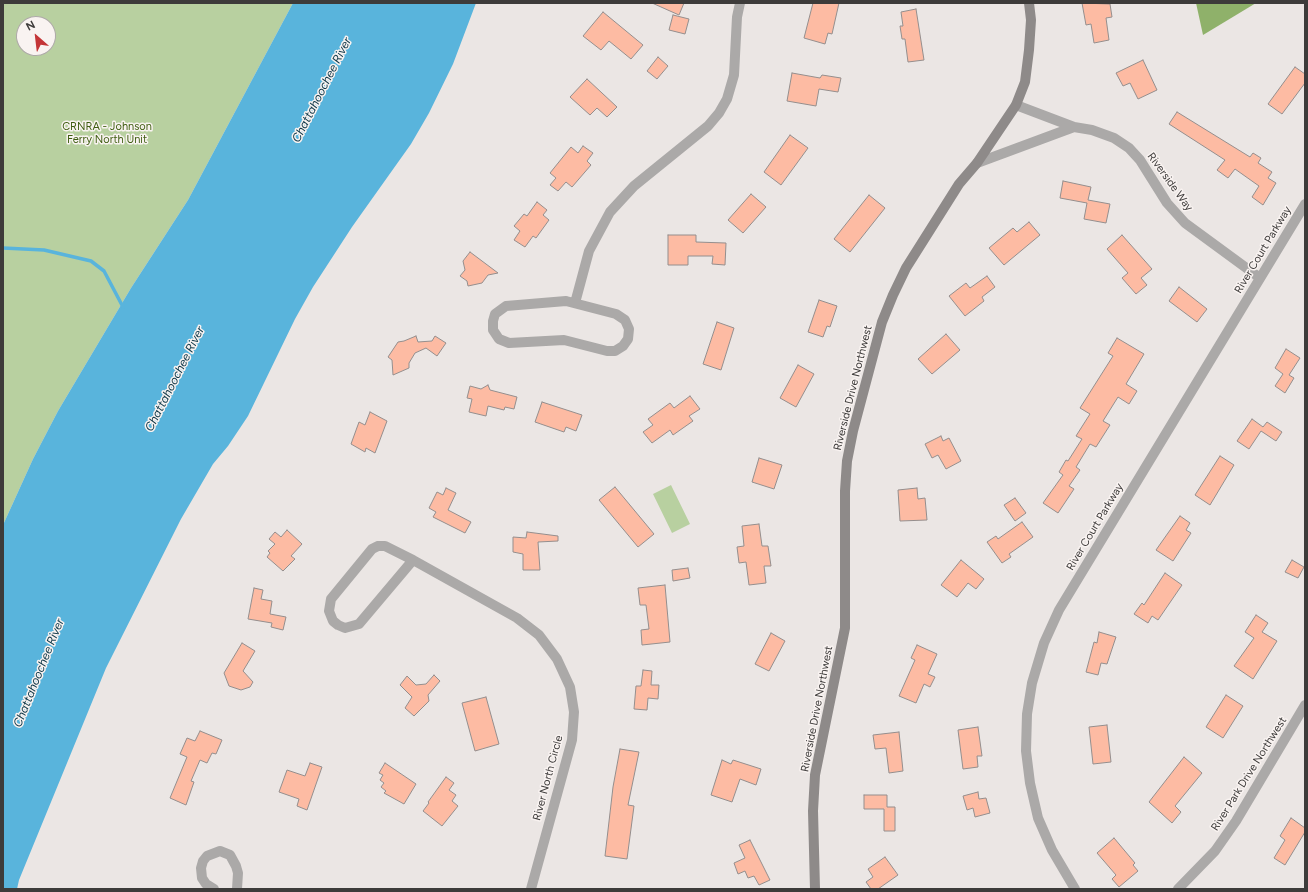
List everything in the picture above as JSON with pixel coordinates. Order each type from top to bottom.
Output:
[{"type":"street","points":[[575,303],[589,251],[599,229],[610,212],[634,186],[708,126],[719,113],[727,98],[734,75],[737,17],[740,3]]},
{"type":"street","name":"Riverside Drive Northwest","points":[[815,889],[813,811],[815,775],[845,628],[845,491],[847,461],[853,431],[882,322],[892,295],[906,268],[936,219],[959,184],[977,163],[1016,106],[1025,82],[1031,20],[1029,3]]},
{"type":"street","name":"Riverside Way","points":[[1016,106],[1074,127],[1092,130],[1114,138],[1129,148],[1140,160],[1167,203],[1185,223],[1260,278]]},
{"type":"street","points":[[977,163],[1074,127]]},
{"type":"street","name":"River Court Parkway","points":[[1075,889],[1046,838],[1038,818],[1030,783],[1026,751],[1027,714],[1032,683],[1042,650],[1059,610],[1305,204]]},
{"type":"street","points":[[566,301],[575,303],[616,314],[625,320],[629,329],[628,339],[623,346],[615,351],[607,351],[564,340],[509,343],[499,339],[493,330],[495,314],[506,306],[566,301]]},
{"type":"street","name":"River North Circle","points":[[412,560],[359,624],[345,628],[333,621],[329,611],[331,599],[372,549],[378,546],[385,546],[412,560],[517,618],[539,635],[557,659],[570,687],[574,712],[572,740],[530,889]]},
{"type":"street","name":"River Park Drive Northwest","points":[[1178,889],[1215,851],[1236,821],[1305,705]]},
{"type":"street","points":[[214,889],[206,884],[202,878],[201,868],[203,861],[207,856],[220,851],[230,855],[236,866],[238,873],[237,889]]},
{"type":"green space","name":"CRNRA - Johnson Ferry North Unit","points":[[3,3],[293,3],[188,200],[131,288],[58,411],[33,459],[3,525]]},
{"type":"green space","points":[[1196,3],[1256,3],[1203,35]]},
{"type":"green space","points":[[671,485],[690,524],[672,533],[653,494]]},
{"type":"water","name":"Chattahoochee River","points":[[293,3],[476,3],[453,64],[429,113],[411,144],[352,227],[313,287],[295,319],[248,416],[228,446],[213,464],[181,519],[106,668],[19,880],[17,889],[3,889],[3,525],[33,459],[58,411],[131,288],[188,200]]},
{"type":"building","points":[[652,3],[684,3],[679,15]]},
{"type":"building","points":[[813,3],[839,3],[832,34],[828,33],[825,44],[804,38]]},
{"type":"building","points":[[1082,3],[1110,4],[1112,17],[1106,18],[1109,40],[1094,43],[1091,24],[1086,25]]},
{"type":"building","points":[[916,9],[924,60],[908,62],[905,39],[902,39],[900,26],[903,26],[901,12]]},
{"type":"building","points":[[603,12],[643,45],[631,59],[609,41],[601,50],[583,36]]},
{"type":"building","points":[[673,15],[689,19],[685,34],[669,30]]},
{"type":"building","points":[[658,57],[668,66],[657,79],[647,71]]},
{"type":"building","points":[[1143,60],[1157,90],[1138,99],[1130,83],[1123,86],[1116,73]]},
{"type":"building","points":[[1295,67],[1305,74],[1305,83],[1282,114],[1268,104]]},
{"type":"building","points":[[792,73],[820,78],[822,75],[841,78],[838,92],[819,89],[816,106],[787,101]]},
{"type":"building","points":[[587,79],[617,107],[607,117],[597,108],[590,115],[570,97]]},
{"type":"building","points":[[1177,112],[1250,157],[1253,153],[1261,158],[1258,163],[1272,172],[1268,178],[1276,183],[1263,205],[1252,197],[1259,186],[1235,169],[1228,178],[1217,170],[1225,160],[1169,124]]},
{"type":"building","points":[[790,135],[808,148],[781,185],[764,172]]},
{"type":"building","points":[[583,146],[593,153],[587,161],[591,165],[572,187],[566,182],[558,191],[550,185],[556,178],[550,173],[571,147],[578,153]]},
{"type":"building","points":[[1063,181],[1091,187],[1088,200],[1110,204],[1106,223],[1084,219],[1087,203],[1060,198]]},
{"type":"building","points":[[751,194],[766,207],[743,233],[728,220]]},
{"type":"building","points":[[869,195],[885,208],[850,252],[834,239]]},
{"type":"building","points":[[537,202],[547,210],[543,215],[549,220],[536,238],[533,236],[525,247],[514,240],[520,231],[514,226],[524,214],[527,216]]},
{"type":"building","points":[[1029,222],[1040,235],[1004,265],[989,248],[1013,228],[1017,232]]},
{"type":"building","points":[[668,235],[696,235],[696,242],[726,243],[725,265],[712,264],[713,256],[688,256],[688,265],[668,265]]},
{"type":"building","points":[[1122,235],[1152,269],[1141,278],[1147,285],[1136,294],[1122,278],[1128,273],[1107,249]]},
{"type":"building","points":[[470,252],[498,273],[488,275],[482,283],[468,286],[467,281],[460,276],[465,270],[463,261]]},
{"type":"building","points":[[987,276],[995,287],[982,297],[984,301],[965,316],[949,296],[966,283],[970,288]]},
{"type":"building","points":[[1179,287],[1207,309],[1197,322],[1169,301]]},
{"type":"building","points":[[819,300],[837,306],[830,327],[827,326],[823,337],[808,332]]},
{"type":"building","points":[[717,322],[734,328],[721,370],[703,364]]},
{"type":"building","points":[[946,334],[960,350],[932,374],[918,359]]},
{"type":"building","points":[[416,336],[418,342],[432,341],[435,336],[446,343],[437,356],[426,348],[415,353],[409,363],[409,368],[393,375],[392,360],[388,357],[398,342]]},
{"type":"building","points":[[1117,338],[1144,354],[1126,384],[1137,391],[1129,404],[1118,397],[1103,421],[1110,425],[1096,447],[1090,444],[1076,467],[1080,470],[1069,486],[1074,489],[1058,513],[1043,503],[1063,475],[1059,472],[1066,460],[1068,461],[1082,439],[1076,436],[1090,414],[1080,408],[1113,356],[1108,353]]},
{"type":"building","points":[[1286,349],[1300,358],[1289,375],[1294,378],[1285,393],[1275,386],[1283,374],[1275,368]]},
{"type":"building","points":[[798,365],[814,374],[796,407],[780,398]]},
{"type":"building","points":[[488,385],[490,390],[517,397],[514,409],[505,407],[504,410],[488,406],[486,416],[469,412],[472,399],[467,398],[470,386],[481,389]]},
{"type":"building","points":[[690,396],[700,409],[689,416],[693,421],[673,435],[670,430],[652,443],[643,432],[653,425],[648,419],[670,403],[674,408]]},
{"type":"building","points":[[542,402],[582,415],[576,431],[566,427],[564,432],[535,422]]},
{"type":"building","points":[[370,412],[387,421],[375,453],[366,448],[365,452],[351,444],[359,422],[365,425]]},
{"type":"building","points":[[1252,419],[1263,427],[1267,422],[1282,432],[1276,441],[1261,431],[1249,449],[1237,441]]},
{"type":"building","points":[[941,436],[943,441],[949,438],[961,461],[946,469],[938,455],[932,458],[925,444]]},
{"type":"building","points":[[1220,456],[1234,465],[1210,505],[1195,495]]},
{"type":"building","points":[[759,458],[782,465],[774,489],[752,482]]},
{"type":"building","points":[[615,487],[654,534],[638,547],[599,500]]},
{"type":"building","points":[[446,488],[456,493],[448,510],[471,522],[465,533],[433,517],[436,512],[429,508],[437,492],[443,495]]},
{"type":"building","points":[[917,488],[918,499],[925,498],[927,520],[900,521],[898,490]]},
{"type":"building","points":[[1015,498],[1026,513],[1015,521],[1004,505]]},
{"type":"building","points":[[1180,516],[1190,523],[1186,530],[1191,533],[1173,561],[1156,550]]},
{"type":"building","points":[[1022,522],[1033,537],[1009,554],[1011,557],[1002,563],[987,542],[996,536],[998,539]]},
{"type":"building","points":[[759,524],[762,546],[768,546],[771,566],[764,566],[766,583],[749,585],[746,562],[739,563],[737,547],[744,546],[742,526]]},
{"type":"building","points":[[287,530],[302,544],[291,556],[295,559],[283,571],[267,557],[270,553],[268,551],[275,544],[269,539],[275,532],[281,537]]},
{"type":"building","points":[[527,532],[558,536],[558,541],[538,542],[540,570],[523,570],[523,554],[513,552],[513,537],[526,538]]},
{"type":"building","points":[[961,560],[984,579],[976,589],[968,583],[957,597],[941,585]]},
{"type":"building","points":[[1292,560],[1304,567],[1298,578],[1285,572]]},
{"type":"building","points":[[688,568],[690,578],[673,581],[672,570]]},
{"type":"building","points":[[1165,573],[1182,585],[1158,620],[1152,616],[1148,623],[1134,614],[1142,603],[1144,605]]},
{"type":"building","points":[[665,585],[670,642],[642,645],[641,630],[649,629],[646,605],[640,605],[638,588]]},
{"type":"building","points":[[254,588],[263,590],[261,599],[272,601],[270,614],[286,617],[283,630],[271,627],[272,623],[248,619]]},
{"type":"building","points":[[1256,615],[1268,623],[1262,632],[1277,641],[1253,679],[1234,666],[1254,638],[1245,632]]},
{"type":"building","points":[[1099,632],[1116,637],[1107,664],[1101,663],[1098,675],[1086,672],[1094,642],[1097,643]]},
{"type":"building","points":[[771,633],[785,641],[769,671],[755,664]]},
{"type":"building","points":[[242,643],[255,651],[243,671],[253,682],[250,687],[241,690],[229,686],[224,673]]},
{"type":"building","points":[[917,645],[937,654],[928,674],[935,677],[930,687],[924,684],[916,703],[899,696],[915,660],[911,658]]},
{"type":"building","points":[[643,670],[652,671],[651,685],[659,685],[658,699],[648,698],[647,710],[634,709],[636,686],[641,686]]},
{"type":"building","points":[[434,675],[440,681],[428,695],[429,701],[414,716],[405,708],[412,697],[400,685],[407,676],[416,685],[426,684]]},
{"type":"building","points":[[1226,695],[1243,706],[1223,738],[1206,727]]},
{"type":"building","points":[[486,697],[499,744],[475,751],[462,703]]},
{"type":"building","points":[[1107,725],[1111,762],[1093,764],[1089,727]]},
{"type":"building","points":[[978,727],[982,756],[977,756],[978,767],[963,769],[958,730]]},
{"type":"building","points":[[200,731],[222,740],[216,754],[212,753],[207,763],[200,760],[191,781],[194,782],[186,805],[170,798],[187,757],[180,754],[187,738],[195,741]]},
{"type":"building","points":[[899,732],[903,771],[889,773],[886,748],[875,749],[873,735]]},
{"type":"building","points":[[620,749],[639,752],[628,805],[634,806],[627,859],[605,856],[613,787]]},
{"type":"building","points":[[1184,757],[1202,773],[1175,806],[1181,812],[1172,823],[1149,802]]},
{"type":"building","points":[[722,760],[731,764],[733,760],[761,769],[756,785],[740,779],[732,802],[711,795]]},
{"type":"building","points":[[310,763],[322,767],[307,810],[297,806],[299,799],[279,792],[287,770],[305,776]]},
{"type":"building","points":[[385,763],[416,784],[404,804],[384,793],[386,791],[381,787],[384,783],[380,780],[383,775],[379,773]]},
{"type":"building","points":[[446,777],[454,783],[449,790],[456,795],[452,801],[458,806],[442,826],[423,811]]},
{"type":"building","points":[[978,792],[979,799],[986,798],[990,813],[975,817],[973,808],[967,810],[963,796]]},
{"type":"building","points":[[864,795],[887,795],[887,807],[895,807],[895,831],[884,831],[884,809],[864,809]]},
{"type":"building","points":[[1291,818],[1305,828],[1305,832],[1285,865],[1274,858],[1285,840],[1280,836]]},
{"type":"building","points":[[1114,838],[1135,863],[1133,865],[1138,871],[1119,887],[1112,879],[1116,875],[1097,853]]},
{"type":"building","points":[[750,840],[770,880],[759,885],[754,876],[748,878],[745,871],[738,874],[734,863],[745,858],[739,845]]},
{"type":"building","points":[[885,857],[898,875],[878,889],[871,889],[866,882],[873,877],[868,869]]},
{"type":"waterway","points":[[3,248],[44,250],[91,261],[104,271],[123,307]]}]
